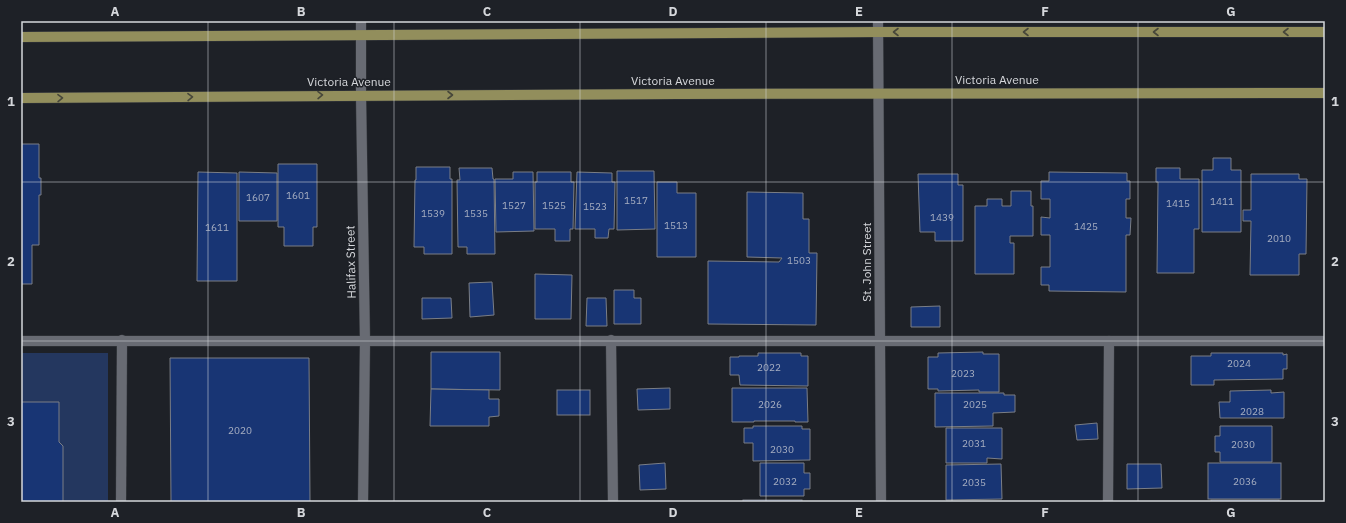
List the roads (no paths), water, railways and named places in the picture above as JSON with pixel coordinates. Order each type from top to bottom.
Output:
[{"type":"main road","points":[[21,37],[878,32],[1325,32]]},
{"type":"main road","name":"Victoria Avenue","points":[[21,98],[879,93],[1325,93]]},
{"type":"street","name":"Halifax Street","points":[[361,21],[365,341],[363,502]]},
{"type":"street","name":"St. John Street","points":[[878,21],[881,502]]},
{"type":"street","points":[[121,502],[122,340]]},
{"type":"street","points":[[612,340],[613,502]]},
{"type":"street","points":[[21,341],[1325,341]]},
{"type":"street","points":[[1108,502],[1109,341]]}]
